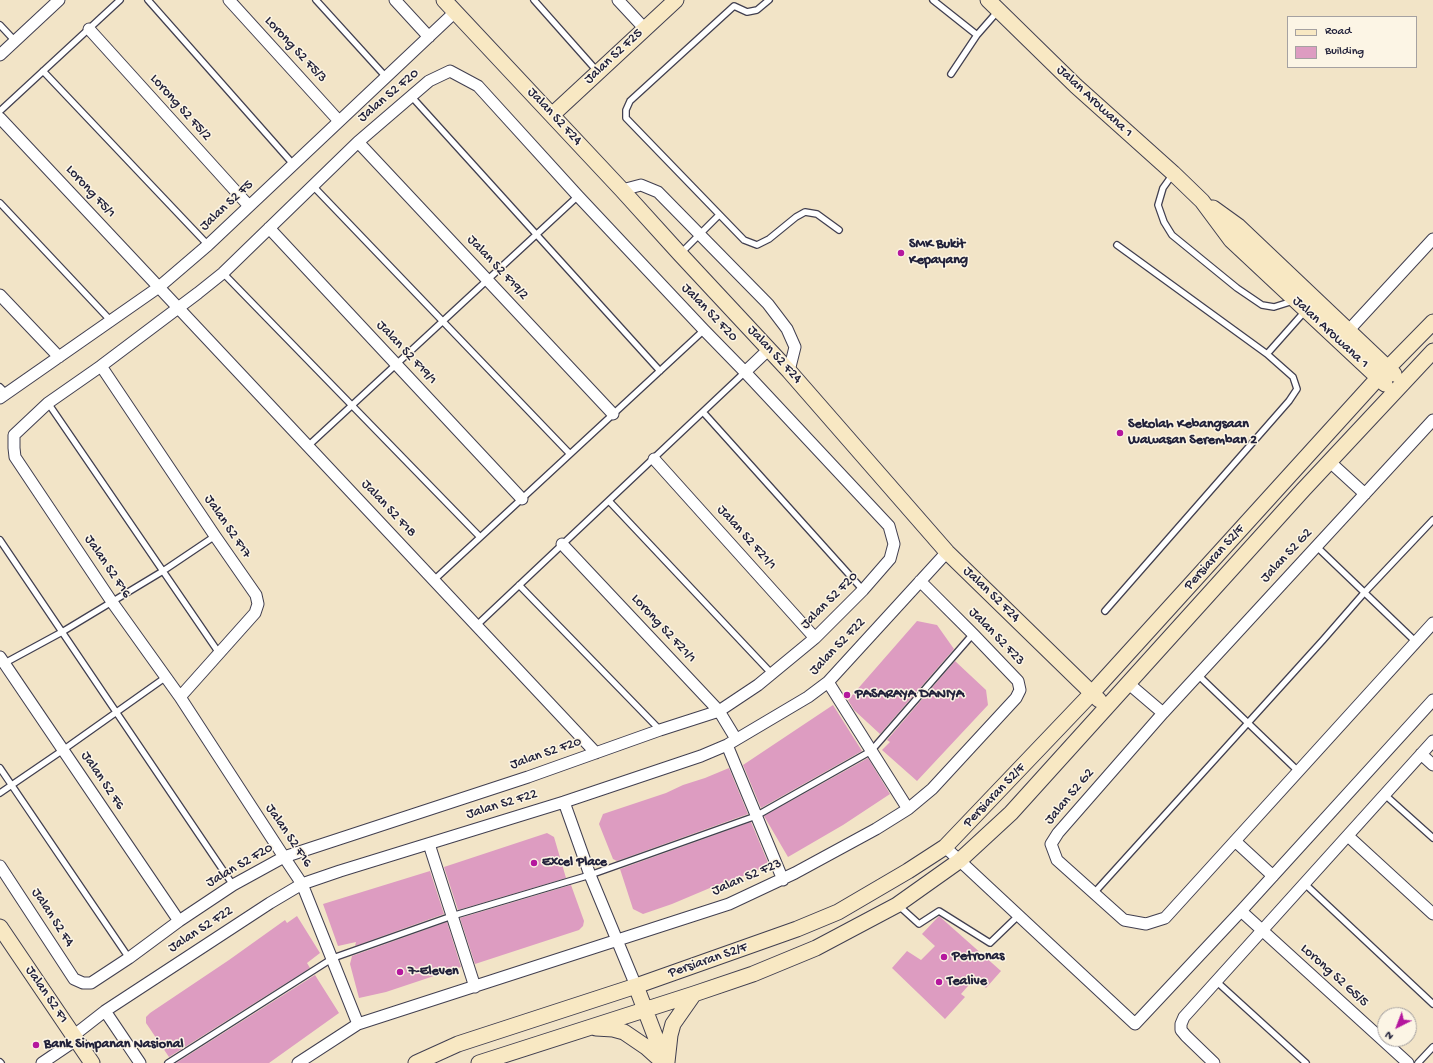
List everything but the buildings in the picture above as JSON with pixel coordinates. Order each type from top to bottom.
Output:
[{"type":"main road","name":"Jalan S2 F24","points":[[444,0],[552,114],[768,350],[789,370],[947,552],[1106,708]]},
{"type":"main road","name":"Jalan S2 F25","points":[[552,114],[676,0]]},
{"type":"main road","name":"Jalan Arowana 1","points":[[994,5],[1076,86],[1202,201],[1238,226],[1305,303],[1399,388]]},
{"type":"main road","name":"Jalan Arowana 1","points":[[1305,303],[1348,331],[1383,373]]},
{"type":"main road","name":"Persiaran S2/F","points":[[416,1063],[458,1044],[636,986],[776,937],[838,912],[908,871],[945,847],[1092,693],[1383,373],[1433,322]]},
{"type":"main road","name":"Persiaran S2/F","points":[[479,1063],[753,974],[816,948],[897,904],[960,861],[1011,813],[1330,462],[1433,352]]},
{"type":"main road","name":"Jalan S2 F1","points":[[0,927],[92,1063]]},
{"type":"main road","points":[[636,986],[646,1009],[665,1063]]},
{"type":"main road","points":[[665,1063],[673,1024],[694,994]]},
{"type":"main road","points":[[591,1027],[613,1029],[624,1032],[646,1047],[665,1063]]},
{"type":"street","points":[[0,55],[59,0]]},
{"type":"street","name":"Lorong S2 F5/3","points":[[228,0],[339,121]]},
{"type":"street","points":[[394,0],[429,37]]},
{"type":"street","points":[[618,0],[645,29]]},
{"type":"street","name":"Jalan S2 F5","points":[[2,393],[59,357],[159,287],[208,245],[455,12]]},
{"type":"street","name":"Lorong S2 F5/2","points":[[89,29],[249,206]]},
{"type":"street","name":"Jalan S2 F20","points":[[83,982],[91,983],[233,885],[284,857],[528,777],[660,730],[719,711],[758,685],[815,638],[863,590],[890,559],[894,544],[889,526],[578,196],[478,86],[450,71],[429,81],[411,96],[358,142],[268,228]]},
{"type":"street","name":"Lorong F5/1","points":[[0,118],[159,287]]},
{"type":"street","name":"Jalan S2 F19/2","points":[[358,142],[613,414]]},
{"type":"street","points":[[622,190],[641,185],[658,192],[768,304],[787,329],[795,347],[789,370]]},
{"type":"street","name":"Jalan S2 F16","points":[[268,228],[223,272],[102,366],[48,404],[14,435],[15,457],[112,602],[180,697],[302,884],[333,958],[358,1024]]},
{"type":"street","name":"Jalan S2 F19/1","points":[[268,228],[522,499]]},
{"type":"street","points":[[1348,331],[1433,239]]},
{"type":"street","name":"Jalan S2 F18","points":[[159,287],[596,753]]},
{"type":"street","points":[[0,295],[59,357]]},
{"type":"street","points":[[745,372],[768,350]]},
{"type":"street","name":"Jalan S2 F17","points":[[102,366],[256,595],[258,604],[255,613],[180,697]]},
{"type":"street","name":"Jalan S2 G2","points":[[1433,420],[1163,713],[1058,833],[1051,844],[1057,860],[1124,920],[1146,924],[1165,918],[1433,624]]},
{"type":"street","name":"Jalan S2 F21/1","points":[[654,459],[815,638]]},
{"type":"street","points":[[1330,462],[1365,494]]},
{"type":"street","name":"Lorong S2 F21/1","points":[[562,544],[719,711],[756,816],[783,880]]},
{"type":"street","name":"Jalan S2 F22","points":[[42,1063],[105,1011],[270,902],[302,884],[564,802],[701,756],[731,742],[808,697],[828,682],[947,552]]},
{"type":"street","name":"Jalan S2 F23","points":[[298,1063],[358,1024],[729,904],[783,880],[876,830],[908,809],[932,789],[1016,698],[1020,690],[1018,681],[974,634],[920,581]]},
{"type":"street","name":"Jalan S2 F6","points":[[2,662],[179,921]]},
{"type":"street","points":[[828,682],[908,809]]},
{"type":"street","points":[[1129,684],[1163,713]]},
{"type":"street","points":[[945,847],[1135,1024],[1241,911],[1433,700]]},
{"type":"street","points":[[1214,1063],[1181,1030],[1181,1024],[1184,1017],[1433,741]]},
{"type":"street","points":[[1421,754],[1433,765]]},
{"type":"street","points":[[564,802],[590,875],[616,941],[636,986]]},
{"type":"street","points":[[1348,836],[1433,914]]},
{"type":"street","points":[[1235,840],[1273,876]]},
{"type":"street","points":[[429,844],[475,986]]},
{"type":"street","name":"Jalan S2 F4","points":[[0,866],[74,978],[83,982]]},
{"type":"street","name":"Lorong S2 G5/5","points":[[1241,911],[1408,1063]]},
{"type":"street","points":[[105,1011],[140,1063]]},
{"type":"lane","points":[[0,111],[120,0]]},
{"type":"lane","points":[[148,0],[293,164]]},
{"type":"lane","points":[[316,0],[386,77]]},
{"type":"lane","points":[[534,0],[598,71]]},
{"type":"lane","points":[[768,0],[757,10],[747,12],[734,6],[630,100],[626,110],[626,118],[744,240],[757,245],[769,239],[796,217],[806,212],[817,214],[840,230]]},
{"type":"lane","points":[[933,0],[977,35]]},
{"type":"lane","points":[[951,74],[977,35],[994,5]]},
{"type":"lane","points":[[0,25],[15,41]]},
{"type":"lane","points":[[43,71],[208,245]]},
{"type":"lane","points":[[411,96],[660,371]]},
{"type":"lane","points":[[1174,174],[1163,188],[1158,205],[1164,222],[1172,235],[1237,288],[1262,305],[1274,307],[1305,303]]},
{"type":"lane","points":[[312,186],[570,454]]},
{"type":"lane","points":[[308,446],[578,196]]},
{"type":"lane","points":[[0,202],[111,321]]},
{"type":"lane","points":[[680,254],[719,215]]},
{"type":"lane","points":[[1105,610],[1289,401],[1297,389],[1293,377],[1267,354],[1117,245]]},
{"type":"lane","points":[[223,272],[480,537]]},
{"type":"lane","points":[[1267,354],[1305,303]]},
{"type":"lane","points":[[434,580],[704,330]]},
{"type":"lane","points":[[477,626],[519,584],[745,372]]},
{"type":"lane","points":[[48,404],[220,653]]},
{"type":"lane","points":[[703,412],[863,590]]},
{"type":"lane","points":[[609,501],[772,674]]},
{"type":"lane","points":[[1094,893],[1364,593],[1433,520]]},
{"type":"lane","points":[[2,662],[62,632],[163,571],[215,536]]},
{"type":"lane","points":[[0,540],[233,885]]},
{"type":"lane","points":[[1317,547],[1416,642]]},
{"type":"lane","points":[[519,584],[660,730]]},
{"type":"lane","points":[[168,1063],[333,958],[452,916],[590,875],[756,816],[871,751],[974,634]]},
{"type":"lane","points":[[1198,675],[1298,771]]},
{"type":"lane","points":[[0,793],[166,677]]},
{"type":"lane","points":[[0,768],[129,958]]},
{"type":"lane","points":[[1384,794],[1433,838]]},
{"type":"lane","points":[[1305,884],[1433,1004]]},
{"type":"lane","points":[[897,904],[919,924],[939,911],[990,943],[1018,916]]},
{"type":"lane","points":[[1216,981],[1306,1063]]},
{"type":"lane","points":[[1418,1063],[1433,1047]]},
{"type":"place","name":"SMK Bukit Kepayang","points":[[901,253]]},
{"type":"place","name":"Sekolah Kebangsaan Wawasan Seremban 2","points":[[1120,433]]},
{"type":"place","name":"PASARAYA DANIYA","points":[[847,695]]},
{"type":"place","name":"Excel Place","points":[[534,863]]},
{"type":"place","name":"Petronas","points":[[944,957]]},
{"type":"place","name":"7-Eleven","points":[[400,972]]},
{"type":"place","name":"Tealive","points":[[939,982]]},
{"type":"place","name":"Bank Simpanan Nasional","points":[[36,1045]]}]
